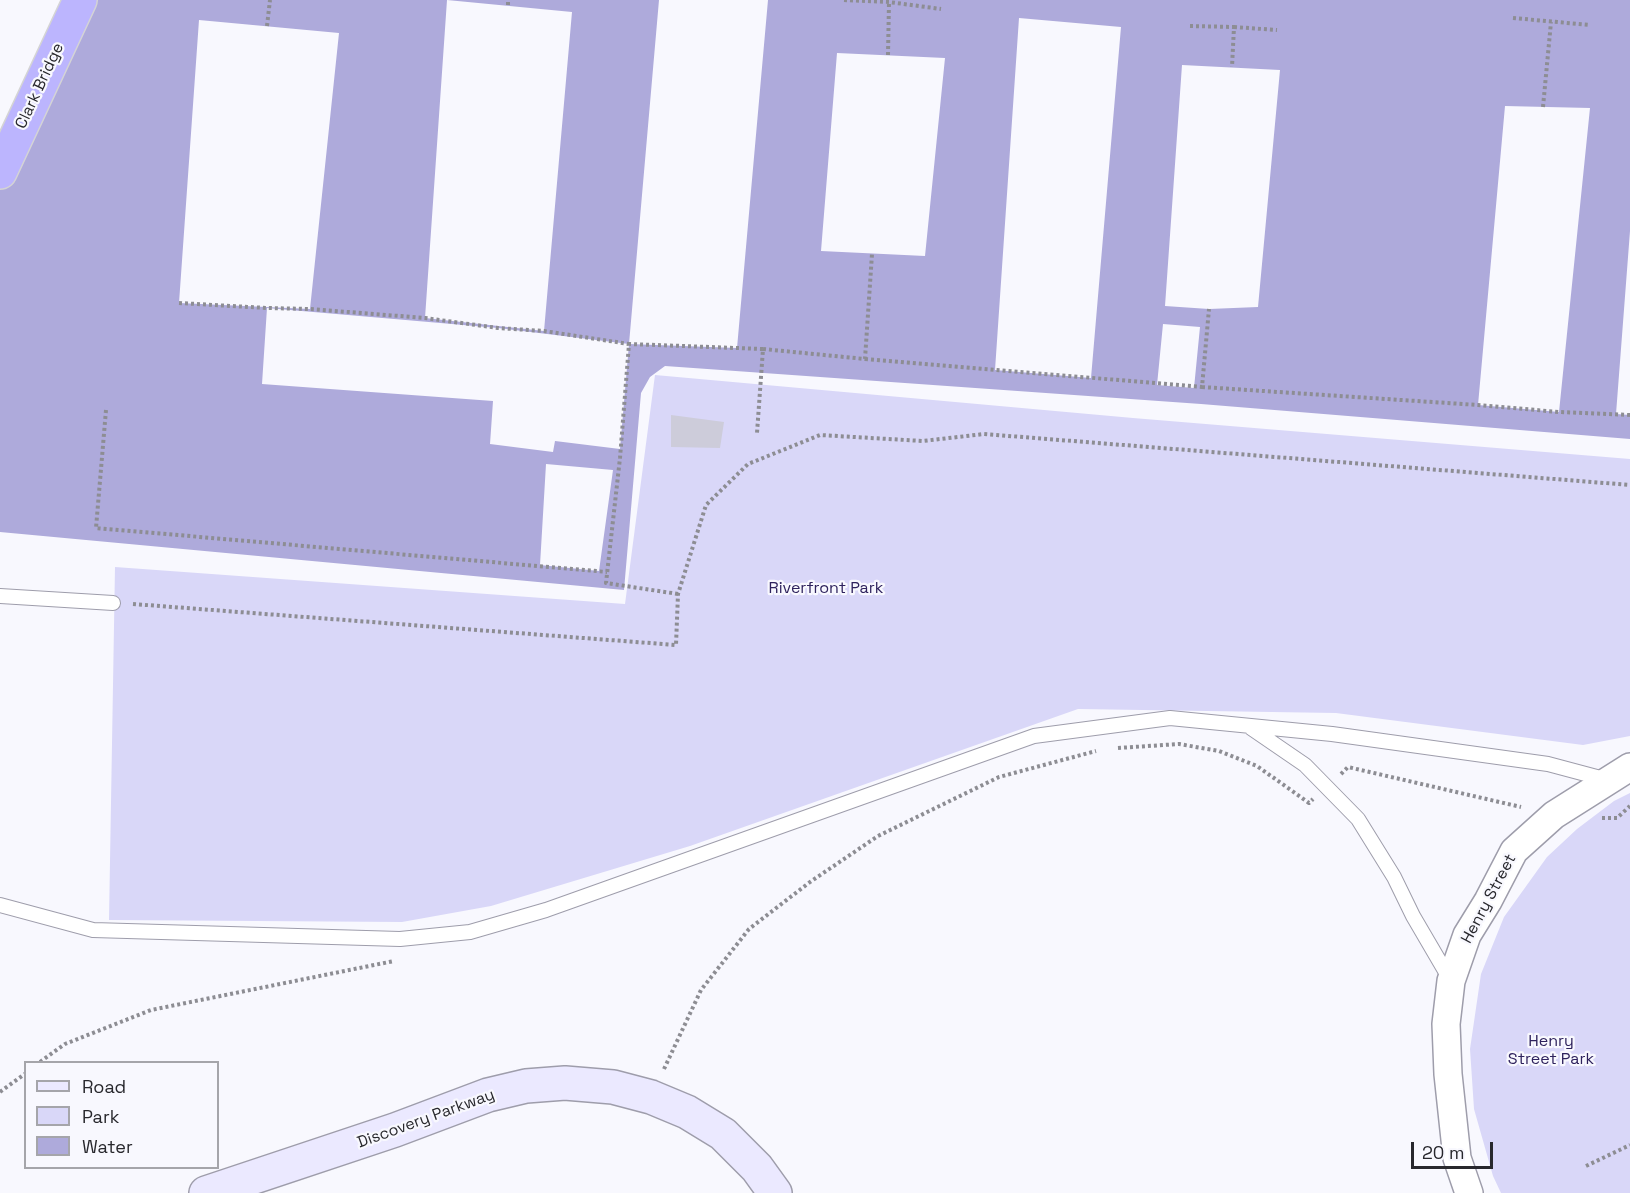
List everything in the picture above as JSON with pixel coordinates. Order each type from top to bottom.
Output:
[{"type":"highway","name":"Clark Bridge","points":[[0,172],[80,0]]},
{"type":"street","name":"Henry Street","points":[[1469,1193],[1457,1158],[1448,1074],[1446,1024],[1451,981],[1467,935],[1514,851],[1554,815],[1619,773]]},
{"type":"street","name":"Discovery Parkway","points":[[206,1193],[276,1172],[488,1095],[526,1086],[574,1084],[613,1088],[651,1097],[687,1112],[723,1134],[757,1168],[775,1193]]},
{"type":"lane","points":[[0,596],[113,603]]},
{"type":"lane","points":[[0,905],[93,930],[400,939],[471,932],[546,910],[1034,736],[1170,718],[1332,734],[1619,773]]},
{"type":"lane","points":[[1250,726],[1305,765],[1358,819],[1394,877],[1413,916],[1451,981]]},
{"type":"path","points":[[267,26],[270,0]]},
{"type":"path","points":[[844,0],[889,2],[941,9]]},
{"type":"path","points":[[888,55],[889,2]]},
{"type":"path","points":[[1513,18],[1590,25]]},
{"type":"path","points":[[1543,106],[1551,22]]},
{"type":"path","points":[[1190,26],[1277,30]]},
{"type":"path","points":[[1232,67],[1234,27]]},
{"type":"path","points":[[866,359],[872,254]]},
{"type":"path","points":[[179,303],[310,309],[414,317],[498,328],[544,331],[629,344],[763,349],[1202,387],[1630,415]]},
{"type":"path","points":[[1202,387],[1209,309]]},
{"type":"path","points":[[629,344],[620,458],[606,583],[678,594]]},
{"type":"path","points":[[757,433],[763,349]]},
{"type":"path","points":[[106,411],[96,528],[607,572]]},
{"type":"path","points":[[113,603],[676,645],[678,594],[706,505],[748,464],[820,435],[923,441],[984,434],[1630,485]]},
{"type":"path","points":[[1113,748],[1179,744],[1219,751],[1257,766],[1309,803],[1348,767],[1554,815],[1617,818],[1630,806]]},
{"type":"path","points":[[651,1097],[701,990],[749,929],[792,895],[878,836],[999,777],[1102,749]]},
{"type":"path","points":[[41,1061],[65,1044],[151,1010],[400,960],[400,939]]},
{"type":"path","points":[[0,1092],[24,1074]]},
{"type":"path","points":[[1586,1166],[1630,1145]]},
{"type":"green space","name":"Riverfront Park","points":[[655,375],[1133,418],[1630,459],[1630,736],[1583,745],[1336,713],[1078,709],[690,846],[491,906],[402,922],[109,920],[115,567],[625,604]]},
{"type":"green space","name":"Henry Street Park","points":[[1630,793],[1630,1193],[1501,1193],[1493,1176],[1474,1109],[1470,1049],[1481,974],[1504,917],[1547,857],[1577,829],[1614,801]]},
{"type":"water","points":[[0,0],[1630,0],[1630,439],[1201,404],[665,366],[650,377],[641,393],[624,590],[0,532]]},
{"type":"pier","points":[[0,0],[84,0],[0,179]]},
{"type":"pier","points":[[447,0],[572,12],[544,331],[425,318]]},
{"type":"pier","points":[[659,0],[768,0],[737,348],[629,344]]},
{"type":"pier","points":[[1019,18],[1121,27],[1091,378],[995,370]]},
{"type":"pier","points":[[199,20],[339,33],[310,309],[179,303]]},
{"type":"pier","points":[[837,53],[945,58],[925,256],[821,251]]},
{"type":"pier","points":[[1182,65],[1280,70],[1258,307],[1209,309],[1165,306]]},
{"type":"pier","points":[[1505,106],[1590,108],[1559,412],[1478,405]]},
{"type":"pier","points":[[1630,231],[1630,415],[1616,414]]},
{"type":"pier","points":[[267,308],[498,328],[629,344],[620,449],[555,441],[553,452],[490,444],[493,401],[262,384]]},
{"type":"pier","points":[[1163,324],[1200,327],[1194,388],[1157,385]]},
{"type":"pier","points":[[546,464],[613,470],[599,571],[540,565]]},
{"type":"building","points":[[671,415],[724,422],[720,448],[671,447]]}]
